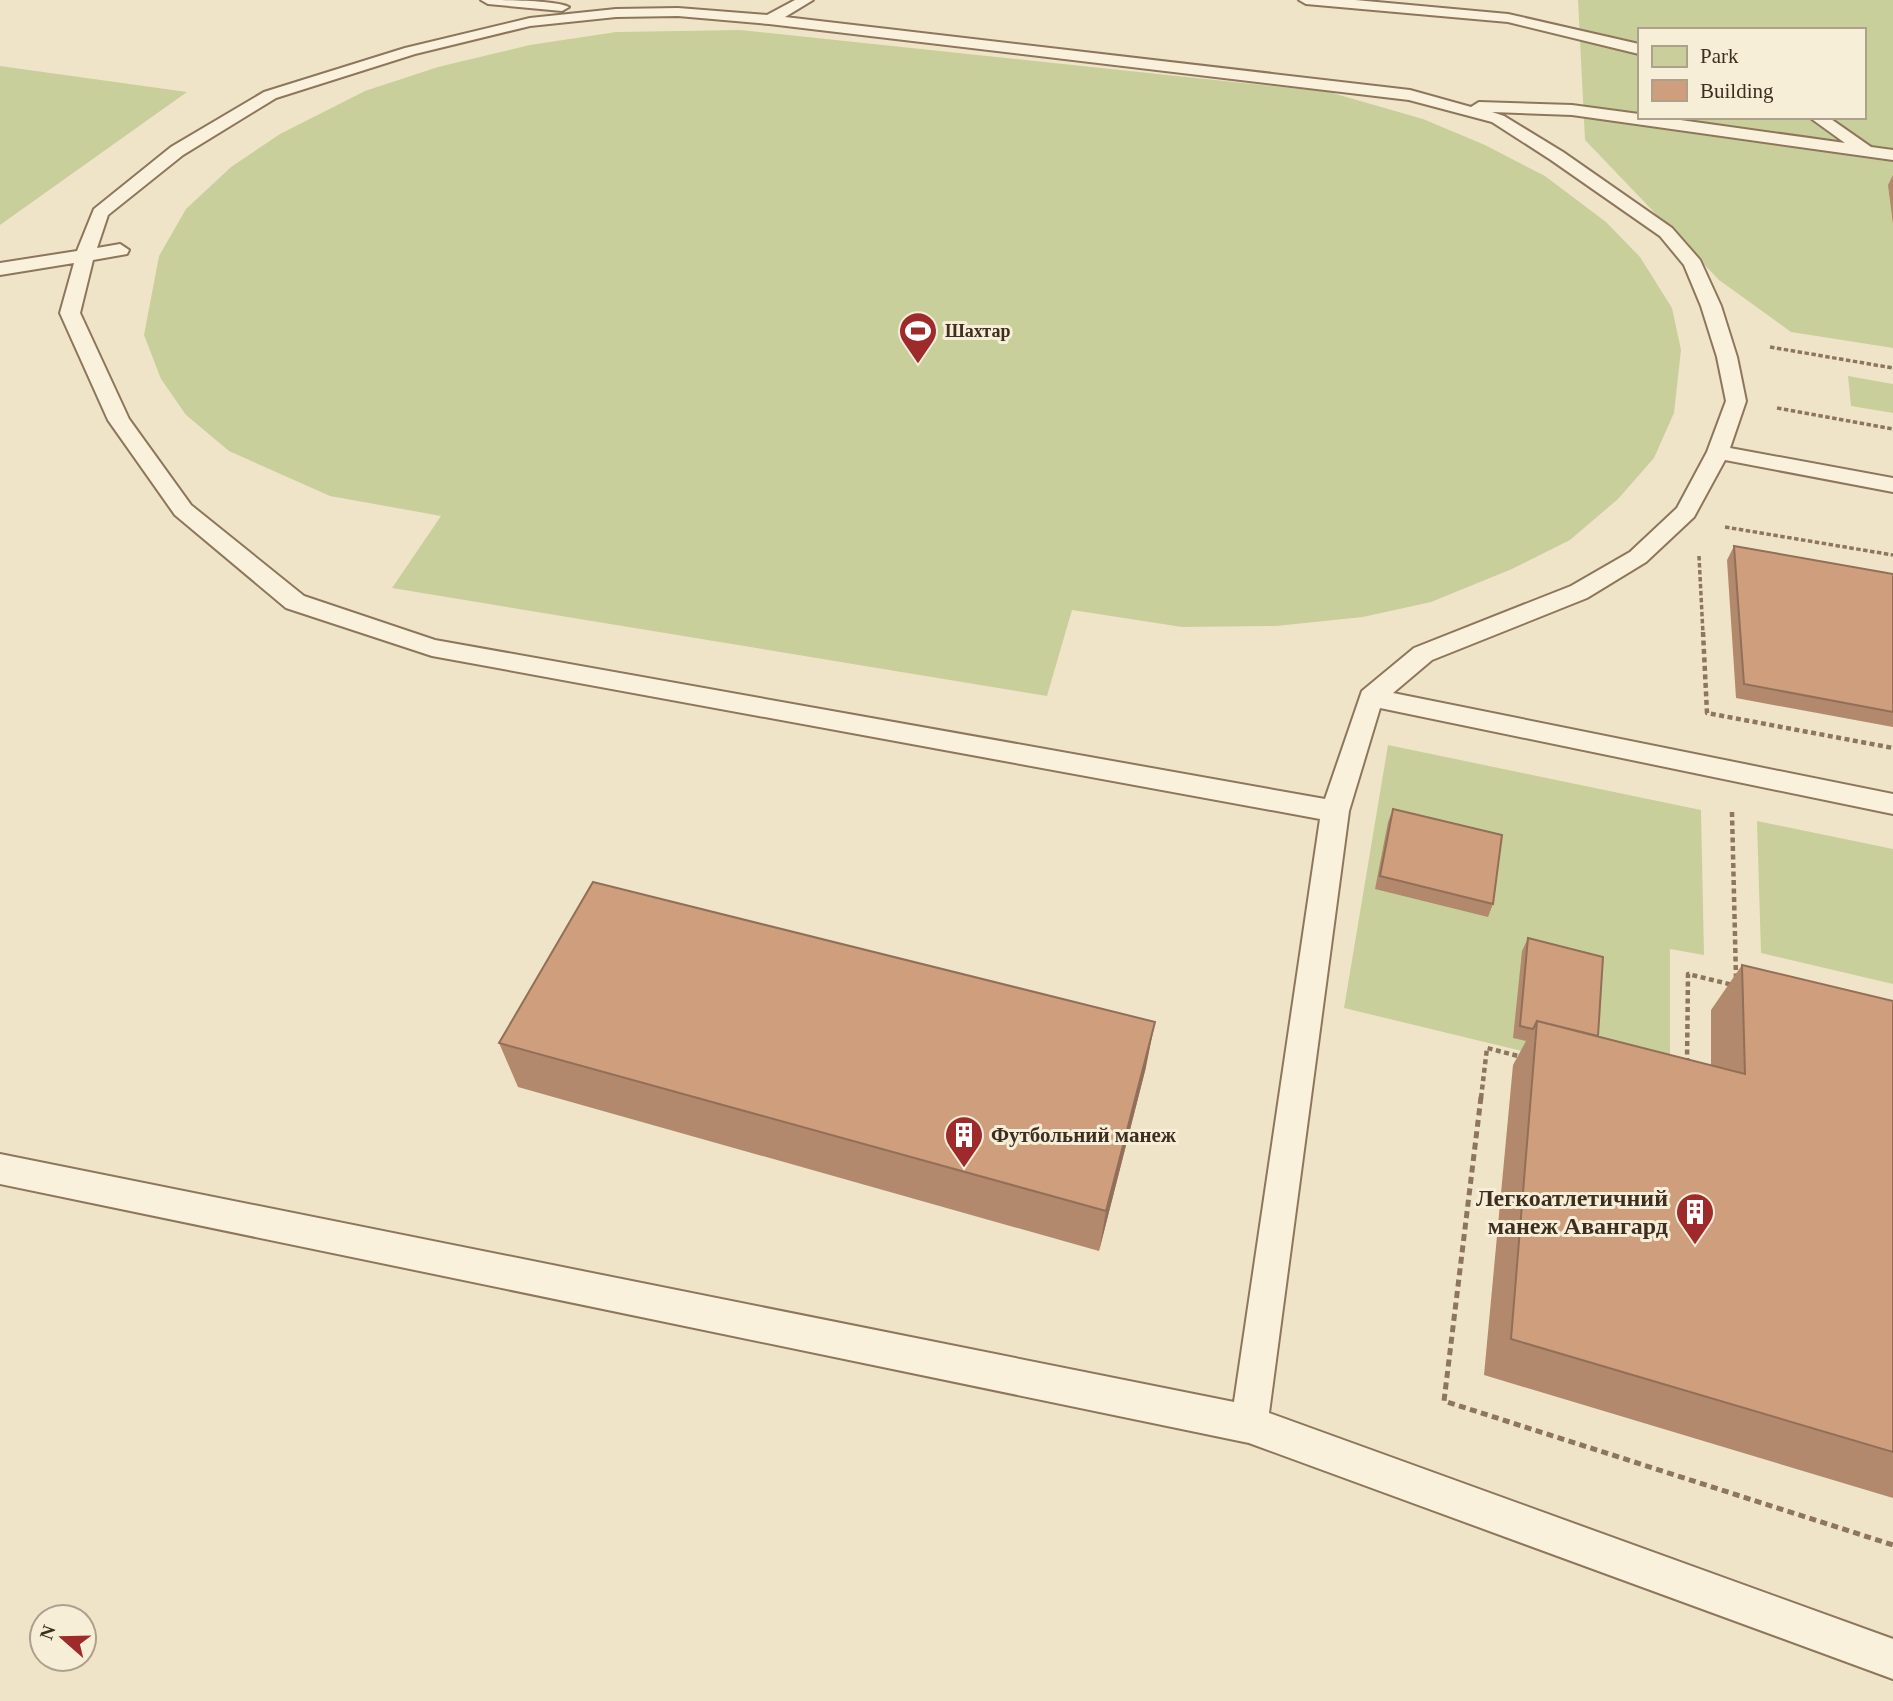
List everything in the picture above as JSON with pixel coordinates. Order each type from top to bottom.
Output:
[{"type":"lane","points":[[488,0],[616,13]]},
{"type":"lane","points":[[769,20],[806,0]]},
{"type":"lane","points":[[1306,0],[1508,18],[1638,49]]},
{"type":"lane","points":[[1249,1424],[1335,811],[1371,697],[1423,654],[1578,592],[1639,557],[1686,512],[1718,452],[1736,401],[1711,306],[1693,264],[1666,232],[1631,205],[1498,119],[1410,95],[769,20],[678,12],[616,13],[530,22],[423,48],[270,95],[177,151],[100,213],[85,255],[71,313],[119,420],[183,510],[295,602],[432,648],[1335,811]]},
{"type":"lane","points":[[1450,106],[1572,110],[1638,117]]},
{"type":"lane","points":[[1659,119],[1893,155]]},
{"type":"lane","points":[[1820,119],[1868,151]]},
{"type":"lane","points":[[0,269],[120,250]]},
{"type":"lane","points":[[1718,452],[1893,485]]},
{"type":"lane","points":[[1371,697],[1893,804]]},
{"type":"lane","points":[[0,1169],[1249,1424],[1893,1660]]},
{"type":"path","points":[[1722,340],[1893,368]]},
{"type":"path","points":[[1736,401],[1893,429]]},
{"type":"path","points":[[1724,527],[1893,555]]},
{"type":"path","points":[[1699,550],[1707,713],[1893,748]]},
{"type":"path","points":[[1686,1070],[1688,974],[1736,986],[1732,802]]},
{"type":"path","points":[[1527,1058],[1487,1048],[1444,1401],[1893,1545]]},
{"type":"green space","points":[[1578,0],[1893,0],[1893,348],[1791,332],[1719,280],[1585,140]]},
{"type":"green space","name":"Шахтар","points":[[740,30],[1329,92],[1423,119],[1485,145],[1545,176],[1606,222],[1640,257],[1672,308],[1681,350],[1674,413],[1654,458],[1618,499],[1570,540],[1512,569],[1431,602],[1363,617],[1276,626],[1182,627],[1072,610],[1047,696],[392,588],[441,516],[330,496],[229,451],[186,415],[161,379],[144,335],[159,256],[186,209],[231,167],[280,134],[365,91],[438,67],[530,45],[616,32]]},
{"type":"green space","points":[[0,66],[187,92],[0,225]]},
{"type":"green space","points":[[1848,376],[1893,384],[1893,413],[1851,406]]},
{"type":"green space","points":[[1388,745],[1701,810],[1704,955],[1670,949],[1670,1087],[1344,1008]]},
{"type":"green space","points":[[1757,821],[1893,849],[1893,984],[1761,953]]},
{"type":"building","points":[[1734,546],[1893,574],[1893,712],[1744,684]]},
{"type":"building","points":[[1393,809],[1502,835],[1493,904],[1380,876]]},
{"type":"building","name":"Футбольний манеж","points":[[593,882],[1155,1022],[1106,1211],[499,1043]]},
{"type":"building","points":[[1528,938],[1603,957],[1598,1036],[1537,1021],[1533,1029],[1520,1026]]},
{"type":"building","name":"Легкоатлетичний манеж Авангард","points":[[1742,965],[1893,1001],[1893,1452],[1511,1339],[1537,1021],[1745,1074]]},
{"type":"place","name":"Шахтар","points":[[918,365]]},
{"type":"place","name":"Футбольний манеж","points":[[964,1169]]},
{"type":"place","name":"Легкоатлетичний манеж Авангард","points":[[1695,1246]]}]
